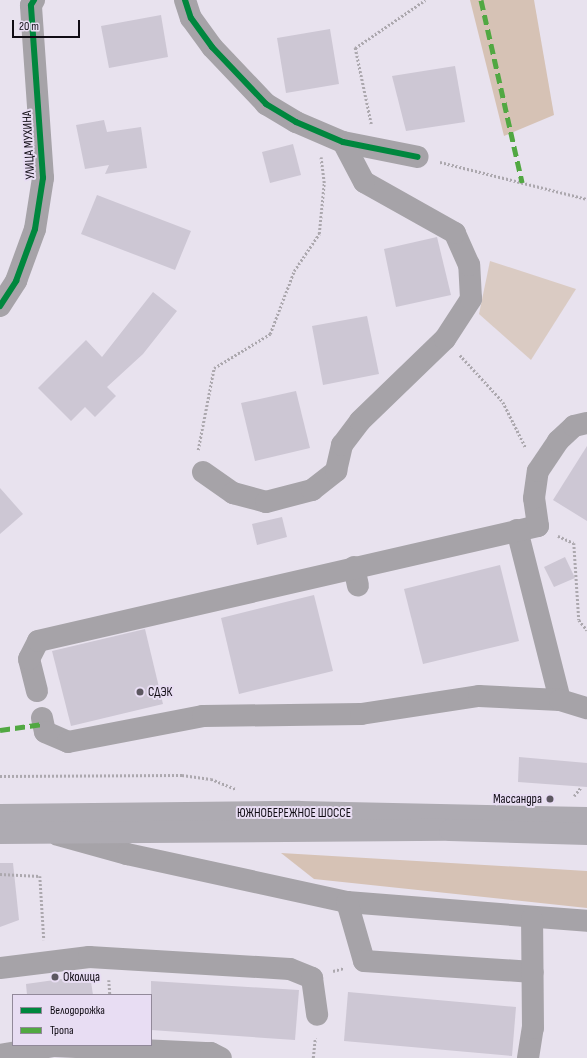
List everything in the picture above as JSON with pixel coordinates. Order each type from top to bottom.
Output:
[{"type":"highway","name":"ЮЖНОБЕРЕЖНОЕ ШОССЕ","points":[[0,815],[299,812],[587,818]]},
{"type":"highway","name":"ЮЖНОБЕРЕЖНОЕ ШОССЕ","points":[[0,833],[450,830],[587,834]]},
{"type":"street","name":"УЛИЦА МУХИНА","points":[[0,306],[16,281],[35,229],[43,178],[31,5],[34,0]]},
{"type":"street","points":[[185,0],[191,18],[238,77],[266,104],[343,142],[418,157]]},
{"type":"street","points":[[202,472],[233,493],[266,502],[312,490],[336,471],[342,445],[360,421],[445,339],[471,299],[469,265],[455,233],[364,182],[343,142]]},
{"type":"street","points":[[37,691],[29,659],[38,641],[356,577],[517,530],[538,526],[534,498],[538,472],[558,441],[574,426],[587,423]]},
{"type":"street","points":[[517,530],[560,700]]},
{"type":"street","points":[[42,718],[45,732],[68,742],[203,716],[361,714],[479,696],[560,700],[587,708]]},
{"type":"street","points":[[48,832],[127,854],[347,902],[532,919],[587,921]]},
{"type":"street","points":[[347,902],[364,961],[533,972]]},
{"type":"street","points":[[528,1058],[532,1028],[532,919]]},
{"type":"street","points":[[0,968],[89,957],[290,970],[312,978],[317,1015]]},
{"type":"street","points":[[0,1055],[54,1046],[211,1053],[220,1058]]},
{"type":"path","points":[[376,148],[356,48],[424,0]]},
{"type":"path","points":[[202,472],[197,447],[214,368],[270,334],[294,271],[319,234],[324,183],[318,131]]},
{"type":"path","points":[[418,157],[587,199]]},
{"type":"path","points":[[445,339],[503,402],[538,472]]},
{"type":"path","points":[[538,526],[574,543],[579,620],[587,630]]},
{"type":"path","points":[[0,776],[4,775]]},
{"type":"path","points":[[0,874],[40,876],[45,962]]},
{"type":"path","points":[[312,978],[364,961]]},
{"type":"shaded area","points":[[470,0],[534,0],[554,115],[504,136]]},
{"type":"shaded area","points":[[490,261],[576,289],[531,360],[479,314]]},
{"type":"shaded area","points":[[281,853],[587,871],[587,908],[314,879]]},
{"type":"building","points":[[161,15],[168,57],[109,68],[101,26]]},
{"type":"building","points":[[330,29],[339,84],[286,93],[277,38]]},
{"type":"building","points":[[455,66],[465,122],[406,131],[392,76]]},
{"type":"building","points":[[104,120],[107,132],[141,127],[147,168],[105,174],[109,165],[85,169],[76,125]]},
{"type":"building","points":[[293,144],[301,175],[270,183],[262,152]]},
{"type":"building","points":[[97,195],[191,231],[175,270],[81,234]]},
{"type":"building","points":[[437,237],[451,295],[396,307],[384,249]]},
{"type":"building","points":[[153,292],[177,311],[143,354],[107,387],[116,396],[95,417],[85,407],[71,421],[38,388],[86,340],[102,357]]},
{"type":"building","points":[[367,316],[379,374],[323,385],[312,326]]},
{"type":"building","points":[[296,391],[310,448],[255,461],[241,403]]},
{"type":"building","points":[[587,446],[587,521],[553,500]]},
{"type":"building","points":[[0,488],[23,514],[0,534]]},
{"type":"building","points":[[282,517],[287,537],[257,545],[252,524]]},
{"type":"building","points":[[565,557],[575,578],[554,587],[544,567]]},
{"type":"building","points":[[500,565],[519,641],[423,664],[404,589]]},
{"type":"building","points":[[314,595],[333,671],[239,694],[221,618]]},
{"type":"building","points":[[145,629],[163,704],[71,726],[52,651]]},
{"type":"building","points":[[519,757],[587,763],[587,787],[518,782]]},
{"type":"building","points":[[0,863],[13,863],[19,920],[0,927]]},
{"type":"building","points":[[90,975],[93,994],[27,994],[26,984]]},
{"type":"building","points":[[151,981],[299,990],[295,1040],[152,1030]]},
{"type":"building","points":[[348,992],[516,1007],[512,1056],[344,1041]]},
{"type":"marked path","points":[[481,0],[522,182]]},
{"type":"marked path","points":[[0,730],[43,724]]},
{"type":"cycle path","points":[[0,306],[16,281],[35,229],[43,178],[31,5],[34,0]]},
{"type":"cycle path","points":[[185,0],[191,18],[212,47],[266,104],[296,122],[343,142],[418,157]]},
{"type":"place","name":"СДЭК","points":[[140,692]]},
{"type":"place","name":"Массандра","points":[[550,799]]},
{"type":"place","name":"Околица","points":[[55,977]]}]
